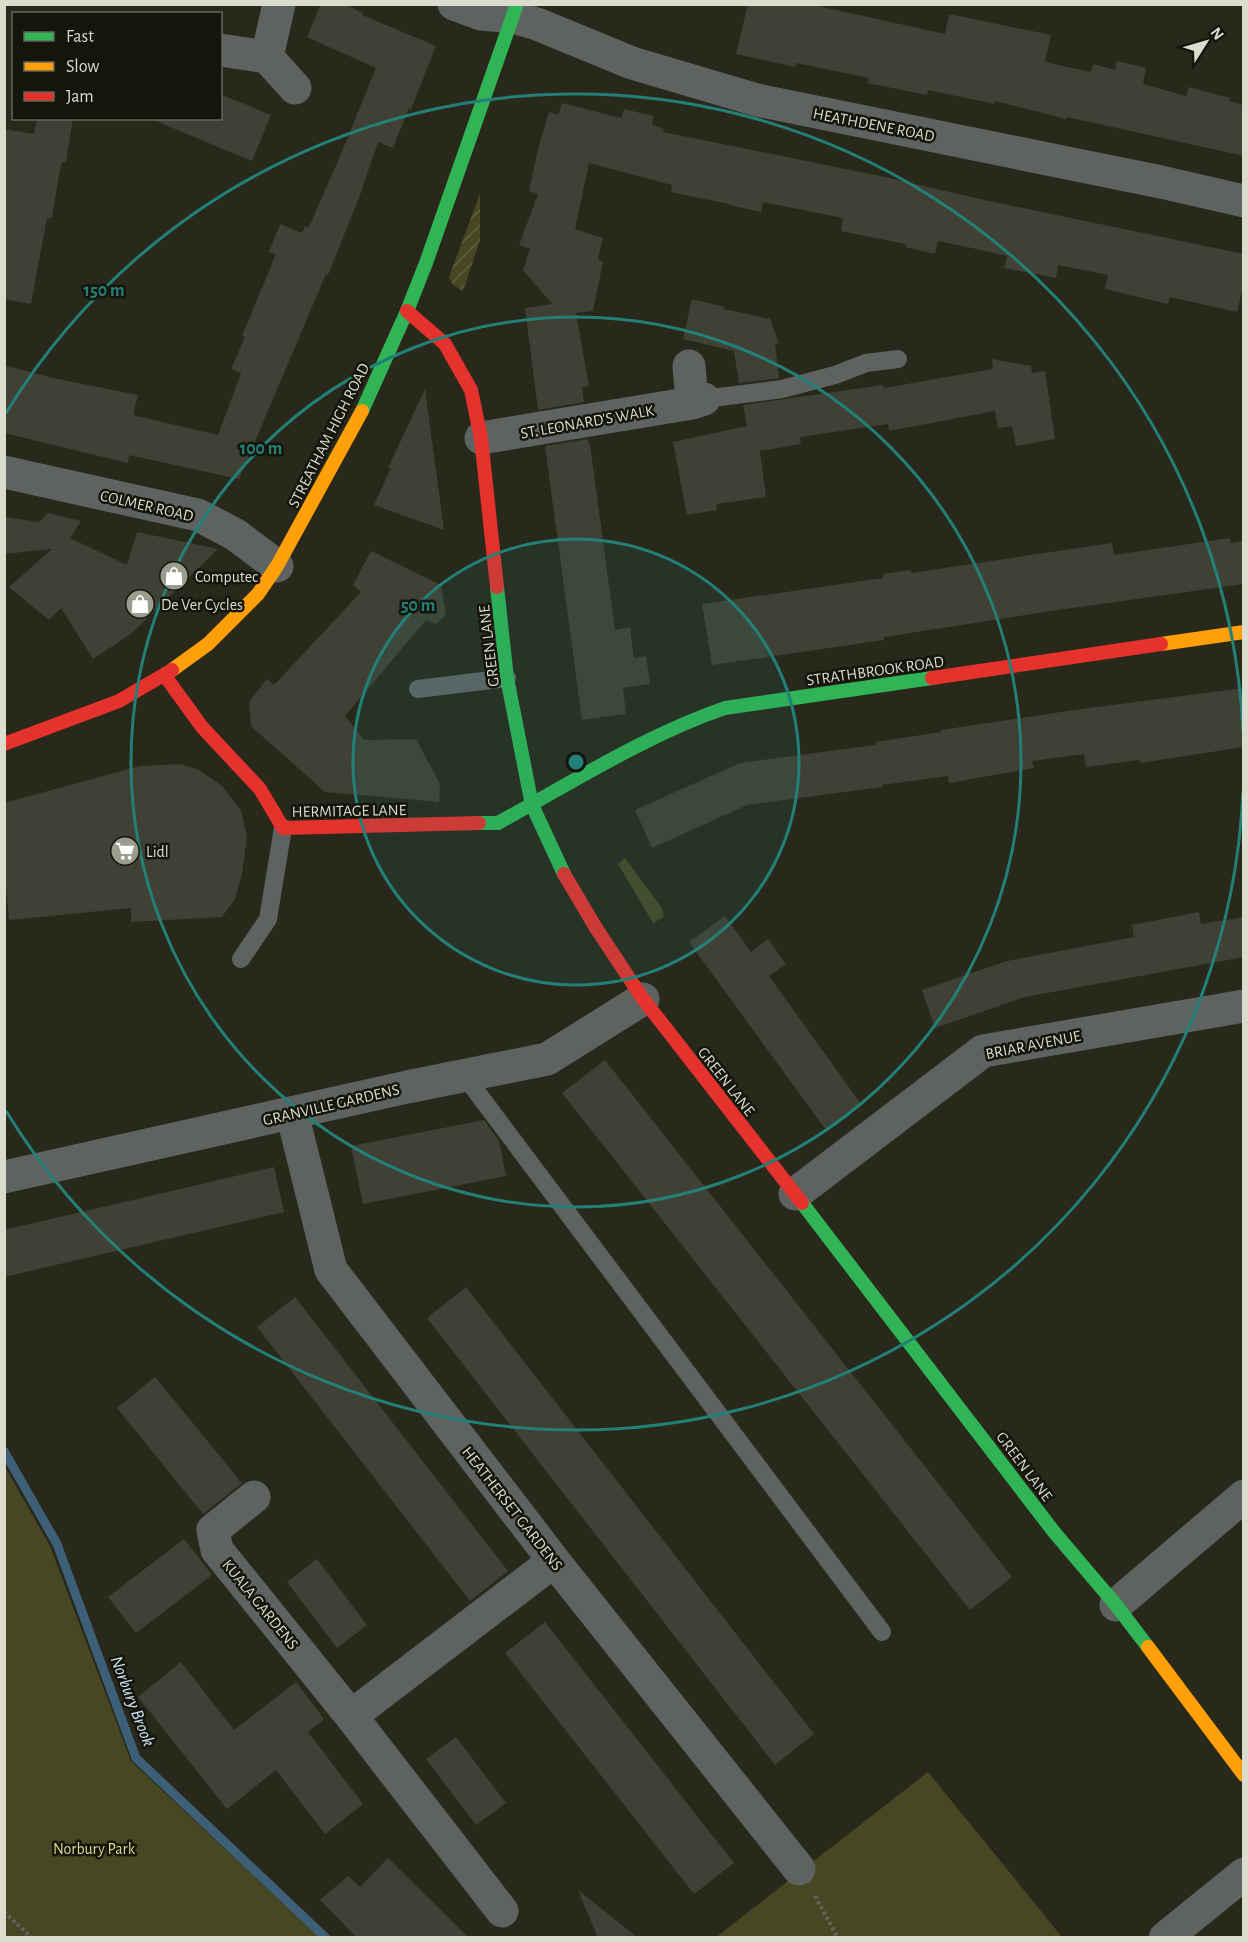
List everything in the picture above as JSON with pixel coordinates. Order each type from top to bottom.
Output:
[{"type":"main road","name":"STREATHAM HIGH ROAD","points":[[4,744],[119,702],[165,676],[208,644],[244,609],[278,566],[364,407],[407,311],[515,11]]},
{"type":"main road","name":"GREEN LANE","points":[[407,311],[445,344],[471,390],[481,438],[507,678],[532,805],[564,874],[643,999],[1054,1532],[1116,1605],[1244,1775]]},
{"type":"main road","name":"STRATHBROOK ROAD","points":[[532,805],[656,737],[693,719],[725,708],[1244,633]]},
{"type":"main road","name":"HERMITAGE LANE","points":[[165,676],[202,727],[260,789],[283,828],[498,823],[532,805]]},
{"type":"street","points":[[267,57],[279,4]]},
{"type":"street","name":"HEATHDENE ROAD","points":[[454,4],[481,14],[515,11],[537,24],[632,63],[757,100],[1244,201]]},
{"type":"street","points":[[222,50],[267,57],[295,88]]},
{"type":"street","points":[[689,366],[698,401]]},
{"type":"street","name":"ST. LEONARD'S WALK","points":[[481,438],[698,401]]},
{"type":"street","name":"COLMER ROAD","points":[[4,472],[198,515],[236,535],[278,566]]},
{"type":"street","name":"GRANVILLE GARDENS","points":[[4,1177],[464,1075],[547,1059],[643,999]]},
{"type":"street","name":"BRIAR AVENUE","points":[[795,1194],[983,1051],[1244,1006]]},
{"type":"street","name":"HEATHERSET GARDENS","points":[[292,1113],[331,1270],[554,1561],[799,1869]]},
{"type":"street","points":[[1116,1605],[1244,1496]]},
{"type":"street","name":"KUALA GARDENS","points":[[254,1497],[213,1530],[217,1550],[351,1716],[502,1911]]},
{"type":"street","points":[[351,1716],[554,1561]]},
{"type":"street","points":[[1165,1938],[1244,1874]]},
{"type":"lane","points":[[698,401],[782,389],[835,375],[866,363],[898,358]]},
{"type":"lane","points":[[418,689],[507,678]]},
{"type":"lane","points":[[241,959],[268,919],[283,828]]},
{"type":"lane","points":[[464,1075],[882,1632]]},
{"type":"path","points":[[799,1869],[837,1934],[837,1938]]},
{"type":"path","points":[[4,1912],[32,1938]]},
{"type":"green space","points":[[480,194],[480,240],[463,291],[453,285],[449,277]]},
{"type":"green space","points":[[625,858],[662,908],[664,917],[653,923],[618,864]]},
{"type":"green space","name":"Norbury Park","points":[[4,1465],[50,1546],[131,1761],[319,1937],[5,1937]]},
{"type":"green space","points":[[928,1772],[1062,1937],[715,1938]]},
{"type":"building","points":[[321,4],[344,4],[363,13],[362,15],[436,46],[393,148],[378,142],[360,195],[328,275],[326,274],[239,479],[129,455],[128,463],[4,433],[4,365],[53,378],[138,395],[133,415],[218,435],[241,373],[231,369],[276,254],[269,252],[280,224],[302,233],[305,226],[309,227],[376,68],[307,37]]},
{"type":"building","points":[[748,4],[809,4],[945,34],[949,14],[1051,35],[1045,62],[1091,72],[1093,64],[1115,70],[1117,61],[1146,68],[1143,84],[1186,96],[1189,87],[1230,98],[1229,101],[1244,105],[1244,156],[1067,117],[1066,119],[995,101],[995,104],[928,90],[927,95],[868,83],[869,78],[796,63],[795,67],[736,54]]},
{"type":"building","points":[[222,95],[271,115],[252,161],[153,120],[222,120]]},
{"type":"building","points":[[562,103],[621,118],[624,109],[653,116],[652,125],[664,129],[663,132],[1244,254],[1244,283],[1237,312],[1170,297],[1168,304],[1105,289],[1108,275],[1058,265],[1056,278],[1004,268],[1007,256],[938,241],[935,254],[905,247],[906,244],[841,231],[843,218],[763,202],[761,212],[671,192],[672,185],[589,163],[575,229],[603,238],[598,259],[603,262],[593,311],[576,313],[589,386],[582,387],[584,402],[538,410],[525,308],[552,304],[523,270],[530,249],[519,245],[538,194],[529,191],[549,112],[558,115]]},
{"type":"building","points":[[37,120],[73,120],[66,162],[62,162],[52,218],[47,218],[31,304],[4,299],[4,129],[34,134]]},
{"type":"building","points":[[692,299],[770,319],[779,343],[775,344],[779,378],[739,383],[734,351],[683,339]]},
{"type":"building","points":[[992,359],[1031,366],[1032,373],[1045,371],[1055,439],[1016,446],[1012,426],[998,428],[995,411],[889,431],[888,424],[800,437],[801,444],[760,451],[766,497],[716,504],[717,510],[687,515],[673,442],[747,426],[743,405],[883,385],[884,388],[993,369]]},
{"type":"building","points":[[425,389],[444,530],[374,505],[391,468],[388,468]]},
{"type":"building","points":[[588,439],[615,630],[630,627],[634,658],[646,656],[650,684],[623,688],[626,714],[582,720],[545,446]]},
{"type":"building","points":[[48,513],[81,521],[70,538],[127,565],[137,532],[218,549],[132,633],[93,659],[61,608],[49,620],[9,587],[52,549],[4,554],[4,517],[39,522]]},
{"type":"building","points":[[1230,538],[1231,543],[1244,541],[1244,584],[1058,610],[884,637],[884,640],[712,665],[702,604],[883,578],[883,574],[911,570],[911,573],[1112,543],[1114,555]]},
{"type":"building","points":[[371,551],[441,585],[446,615],[436,624],[426,620],[345,716],[364,740],[416,739],[440,784],[439,802],[325,792],[251,726],[249,702],[267,679],[274,685],[361,592],[353,585]]},
{"type":"building","points":[[1244,688],[1244,747],[1140,763],[1139,760],[1086,767],[1084,754],[1032,761],[1034,768],[949,783],[948,776],[747,805],[652,848],[635,810],[740,763],[875,745],[876,742],[941,732],[941,730],[1074,710]]},
{"type":"building","name":"Lidl","points":[[181,764],[199,770],[222,786],[241,810],[247,837],[242,874],[235,899],[222,917],[131,922],[131,908],[9,920],[4,865],[4,803],[140,766]]},
{"type":"building","points":[[1199,912],[1201,924],[1244,917],[1244,957],[1025,997],[935,1028],[922,990],[1007,961],[1134,937],[1132,925]]},
{"type":"building","points":[[725,916],[751,952],[768,939],[786,964],[769,976],[861,1104],[826,1130],[689,942]]},
{"type":"building","points":[[605,1060],[1012,1577],[970,1610],[562,1093]]},
{"type":"building","points":[[484,1120],[499,1141],[506,1176],[363,1204],[351,1146]]},
{"type":"building","points":[[274,1167],[284,1212],[4,1277],[4,1230]]},
{"type":"building","points":[[466,1287],[814,1734],[775,1765],[427,1318]]},
{"type":"building","points":[[295,1297],[508,1571],[470,1601],[257,1327]]},
{"type":"building","points":[[155,1377],[242,1483],[203,1514],[117,1408]]},
{"type":"building","points":[[184,1539],[212,1575],[136,1633],[108,1597]]},
{"type":"building","points":[[317,1559],[367,1625],[337,1648],[287,1582]]},
{"type":"building","points":[[545,1622],[734,1863],[694,1894],[505,1653]]},
{"type":"building","points":[[181,1662],[234,1730],[296,1682],[324,1719],[308,1732],[363,1804],[325,1834],[276,1770],[227,1809],[138,1697]]},
{"type":"building","points":[[456,1737],[506,1803],[476,1825],[426,1759]]},
{"type":"building","points":[[388,1858],[469,1938],[357,1938],[320,1900],[348,1876],[360,1887]]},
{"type":"building","points":[[578,1890],[638,1938],[598,1938]]},
{"type":"waterway","name":"Norbury Brook","points":[[4,1451],[57,1544],[136,1758],[326,1938]]},
{"type":"traffic: fast","points":[[362,411],[426,263],[517,4]]},
{"type":"traffic: fast","points":[[497,587],[507,678],[532,805],[564,874]]},
{"type":"traffic: fast","points":[[479,823],[498,823],[638,746],[725,708],[932,678]]},
{"type":"traffic: fast","points":[[802,1203],[1054,1532],[1116,1605],[1148,1647]]},
{"type":"traffic: slow","points":[[172,670],[208,644],[258,594],[277,566],[362,411]]},
{"type":"traffic: slow","points":[[1161,644],[1244,632]]},
{"type":"traffic: slow","points":[[1148,1647],[1244,1775]]},
{"type":"traffic: jam","points":[[407,311],[445,344],[471,390],[481,438],[497,587]]},
{"type":"traffic: jam","points":[[932,678],[1161,644]]},
{"type":"traffic: jam","points":[[4,744],[119,701],[172,670]]},
{"type":"traffic: jam","points":[[165,676],[202,727],[260,789],[283,828],[479,823]]},
{"type":"traffic: jam","points":[[564,874],[643,999],[802,1203]]},
{"type":"place","name":"Computec","points":[[174,576]]},
{"type":"place","name":"De Ver Cycles","points":[[140,604]]},
{"type":"place","name":"Lidl","points":[[125,851]]}]
